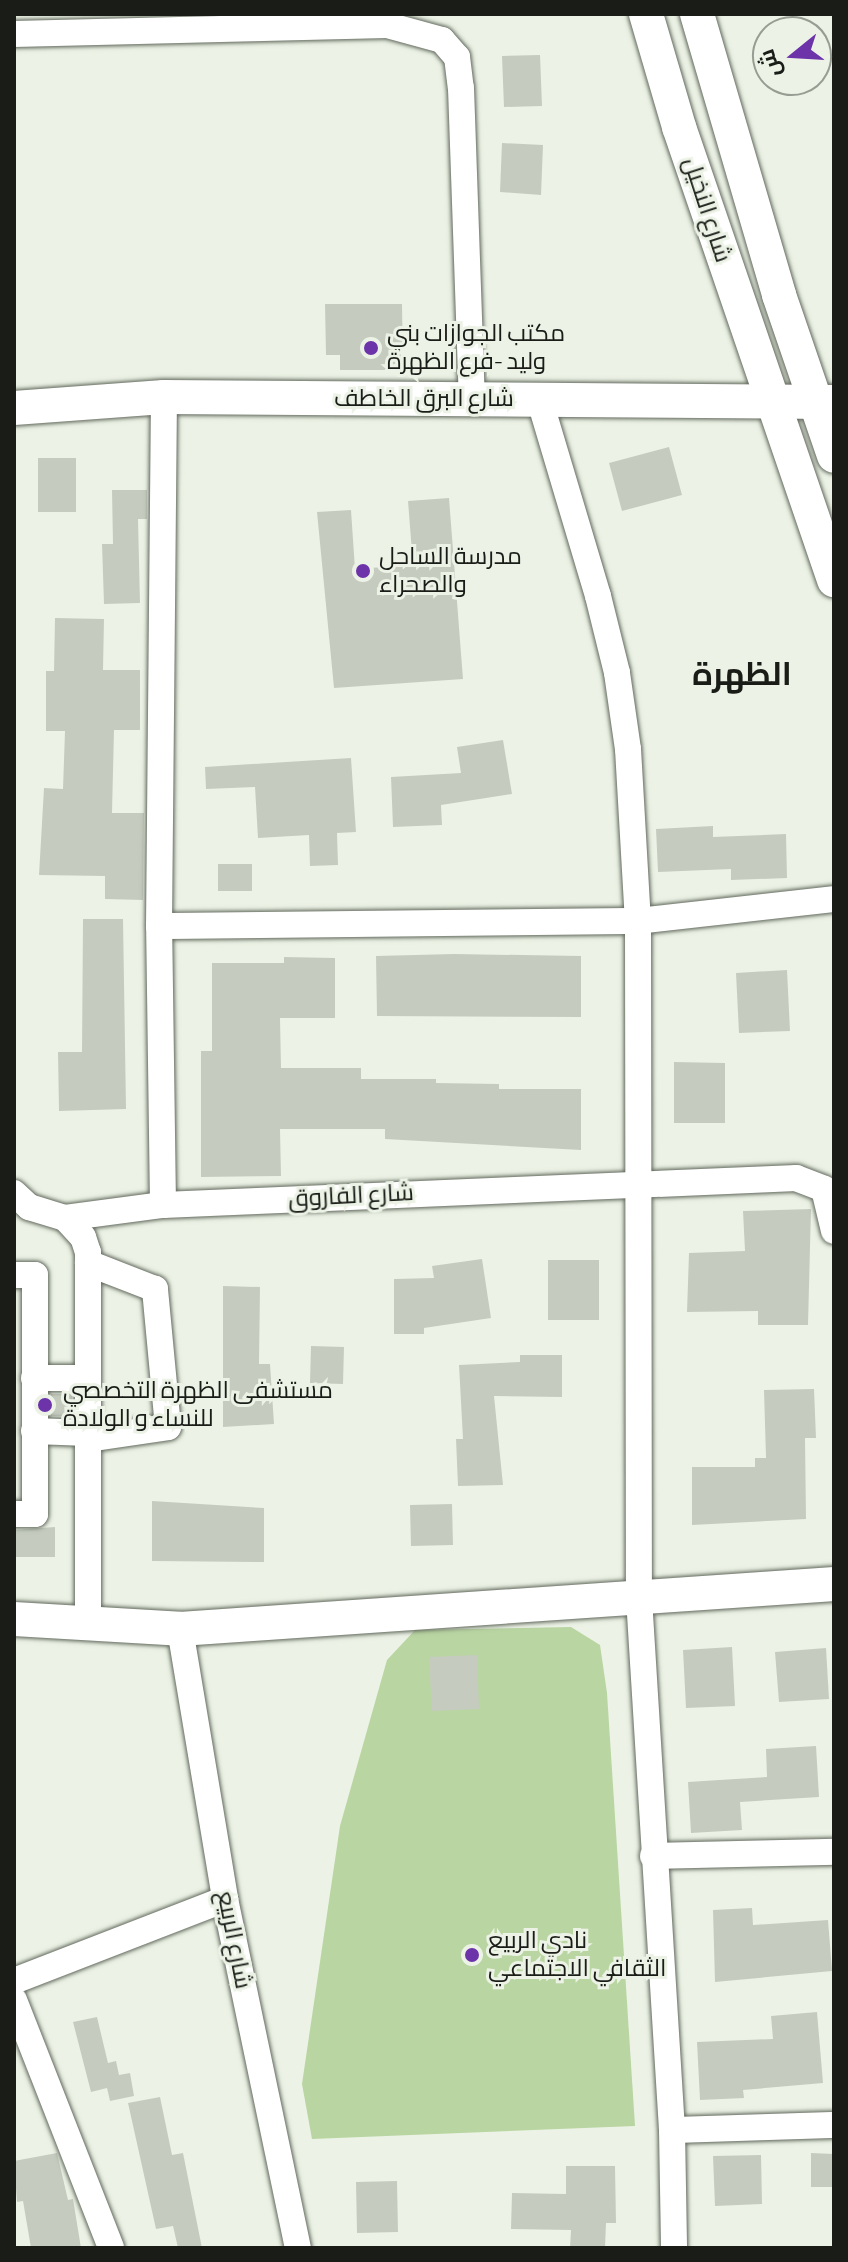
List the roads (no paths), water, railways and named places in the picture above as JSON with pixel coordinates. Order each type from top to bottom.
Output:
[{"type":"main road","name":"شارع النخيل","points":[[646,14],[834,580]]},
{"type":"main road","points":[[697,14],[770,266],[825,402],[834,456]]},
{"type":"main road","name":"شارع البرق الخاطف","points":[[14,408],[164,397],[472,402],[539,398],[825,402]]},
{"type":"main road","points":[[14,1619],[88,1626],[180,1629],[834,1584]]},
{"type":"street","points":[[14,34],[356,21],[428,34],[457,57],[472,402]]},
{"type":"street","points":[[163,1205],[159,926],[164,397]]},
{"type":"street","points":[[539,398],[617,673],[628,749],[638,921],[639,1598],[672,2130],[674,2248]]},
{"type":"street","points":[[159,926],[638,921],[834,899]]},
{"type":"street","name":"شارع الفاروق","points":[[65,1218],[163,1205],[796,1178],[816,1183],[833,1210],[834,1231]]},
{"type":"street","points":[[19,1203],[65,1218],[83,1237],[88,1263],[88,1626]]},
{"type":"street","points":[[34,1431],[88,1436],[168,1427],[155,1289],[88,1263]]},
{"type":"street","points":[[14,1275],[35,1275],[35,1514],[14,1514]]},
{"type":"street","points":[[34,1378],[88,1378]]},
{"type":"street","name":"شارع الربيع","points":[[180,1629],[225,1899],[298,2248]]},
{"type":"street","points":[[653,1856],[834,1852]]},
{"type":"street","points":[[14,1981],[225,1899]]},
{"type":"street","points":[[14,2000],[111,2248]]},
{"type":"street","points":[[672,2130],[834,2125]]},
{"type":"place","name":"مكتب الجوازات بني وليد -فرع الظهرة","points":[[371,348]]},
{"type":"place","name":"مدرسة الساحل والصحراء","points":[[363,571]]},
{"type":"place","name":"مستشفى الظهرة التخصصي للنساء و الولادة","points":[[45,1405]]},
{"type":"place","name":"نادي الربيع الثقافي الاجتماعي","points":[[472,1955]]},
{"type":"district","name":"الظهرة","points":[[742,676]]}]
